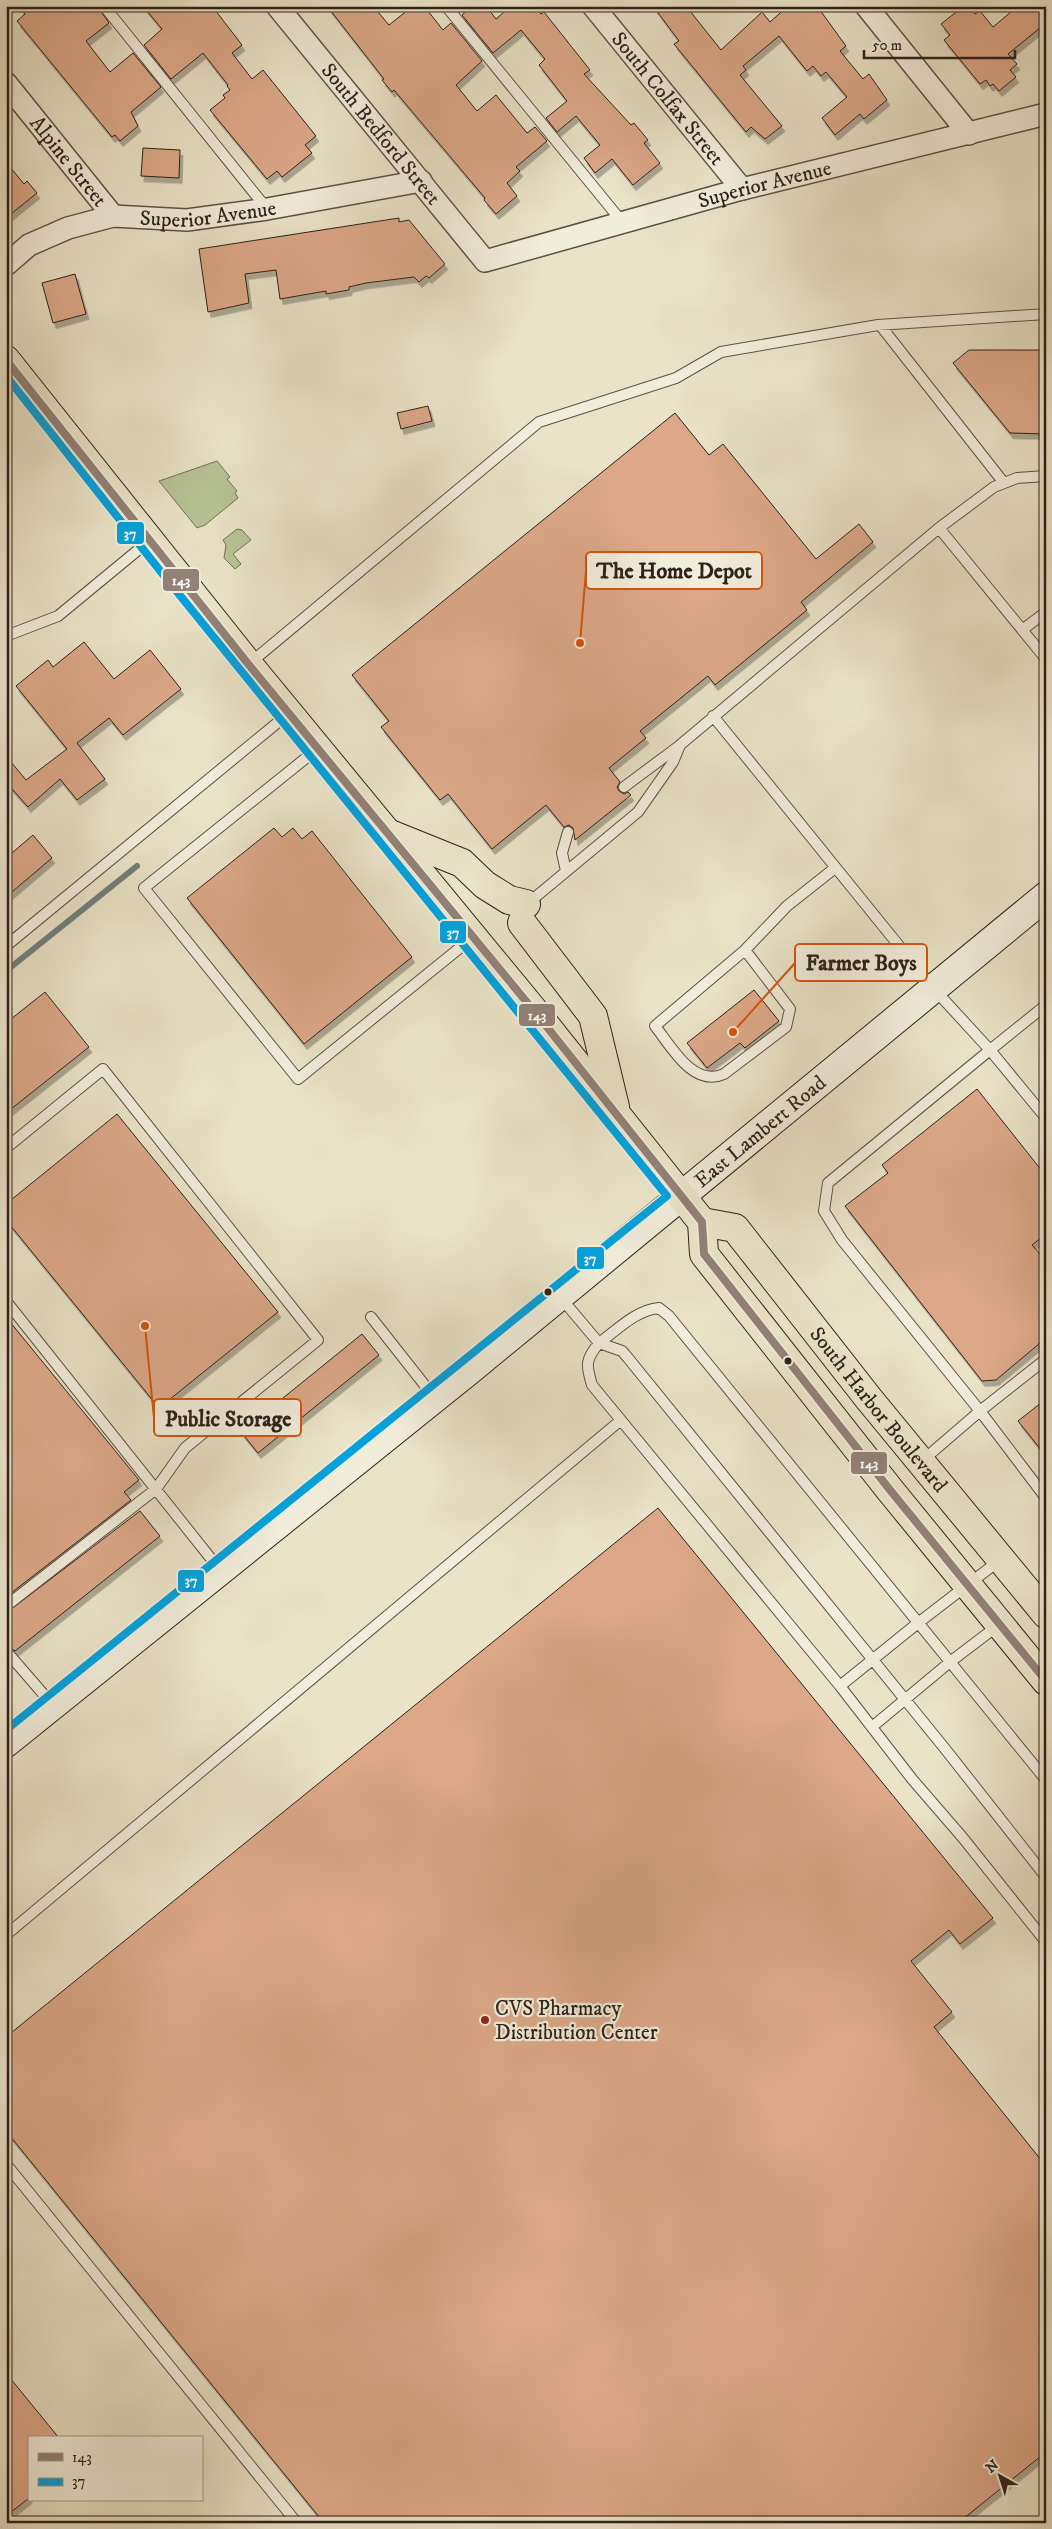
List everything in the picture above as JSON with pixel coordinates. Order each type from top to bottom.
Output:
[{"type":"main road","points":[[6,360],[149,541],[473,937],[702,1222]]},
{"type":"main road","points":[[387,833],[462,863],[485,885],[509,900],[524,914],[593,1016],[617,1116]]},
{"type":"main road","name":"East Lambert Road","points":[[6,1743],[560,1296],[1046,896]]},
{"type":"main road","name":"South Harbor Boulevard","points":[[1046,1614],[1000,1560],[734,1228],[702,1222],[704,1254],[1046,1681]]},
{"type":"street","name":"South Bedford Street","points":[[277,6],[486,261]]},
{"type":"street","name":"South Colfax Street","points":[[593,6],[742,189]]},
{"type":"street","points":[[866,6],[969,134]]},
{"type":"street","name":"Alpine Street","points":[[6,84],[113,216]]},
{"type":"street","name":"Superior Avenue","points":[[486,261],[742,189],[1046,114]]},
{"type":"street","name":"Superior Avenue","points":[[6,265],[29,245],[68,228],[113,216],[187,220],[267,209],[420,181]]},
{"type":"lane","points":[[104,6],[267,209]]},
{"type":"lane","points":[[446,6],[623,224]]},
{"type":"lane","points":[[249,664],[539,422],[676,378],[721,352],[880,325],[1046,314]]},
{"type":"lane","points":[[880,325],[1004,482]]},
{"type":"lane","points":[[624,787],[680,746],[713,716],[939,528],[994,487],[1017,478],[1046,476]]},
{"type":"lane","points":[[939,528],[1046,659]]},
{"type":"lane","points":[[6,636],[58,616],[149,541]]},
{"type":"lane","points":[[1022,630],[1046,612]]},
{"type":"lane","points":[[6,946],[289,714]]},
{"type":"lane","points":[[713,716],[934,988],[990,1050],[1046,1118]]},
{"type":"lane","points":[[524,914],[566,871],[638,812],[673,762],[680,746]]},
{"type":"lane","points":[[318,748],[144,888],[292,1072],[298,1079],[473,937]]},
{"type":"lane","points":[[566,871],[562,853],[568,832]]},
{"type":"lane","points":[[744,950],[790,1009],[786,1027],[724,1074],[711,1078],[696,1073],[683,1061],[655,1026],[744,950],[787,906],[836,868]]},
{"type":"lane","points":[[1046,1006],[828,1183],[824,1211],[842,1240],[980,1411],[1046,1498]]},
{"type":"lane","points":[[6,1148],[103,1069],[318,1340],[185,1448],[156,1489],[6,1606]]},
{"type":"lane","points":[[560,1296],[599,1343],[622,1351],[628,1358],[906,1700],[1046,1877]]},
{"type":"lane","points":[[6,1301],[220,1570]]},
{"type":"lane","points":[[1046,1780],[669,1316],[659,1308],[650,1309],[633,1318],[599,1343],[588,1357],[588,1371],[592,1385],[840,1686],[1046,1942]]},
{"type":"lane","points":[[370,1317],[434,1398]]},
{"type":"lane","points":[[921,1462],[980,1411],[1046,1359]]},
{"type":"lane","points":[[6,1935],[621,1420]]},
{"type":"lane","points":[[840,1686],[1000,1560]]},
{"type":"lane","points":[[872,1727],[950,1662],[1000,1624]]},
{"type":"lane","points":[[6,1651],[53,1705]]},
{"type":"lane","points":[[6,2164],[297,2523]]},
{"type":"green space","points":[[217,461],[230,477],[227,479],[237,491],[235,493],[238,498],[205,525],[197,528],[159,481]]},
{"type":"green space","points":[[237,529],[242,530],[251,540],[233,554],[241,564],[235,569],[224,558],[226,545],[223,540]]},
{"type":"building","points":[[19,6],[97,6],[109,23],[86,41],[110,72],[133,53],[161,87],[131,112],[138,126],[120,141],[115,135],[112,137],[17,21],[25,14]]},
{"type":"building","points":[[143,6],[212,6],[242,45],[232,53],[252,79],[263,70],[316,136],[305,145],[312,153],[282,177],[277,171],[267,179],[210,110],[225,98],[223,95],[230,90],[228,85],[203,53],[171,79],[144,45],[162,29]]},
{"type":"building","points":[[327,6],[373,6],[389,25],[413,6],[424,6],[443,30],[451,23],[482,61],[456,85],[477,111],[496,95],[527,133],[535,127],[547,141],[516,167],[520,171],[507,183],[517,196],[496,214],[484,200],[485,198],[394,90],[392,92],[382,80],[384,79]]},
{"type":"building","points":[[472,6],[486,6],[496,19],[511,6],[534,6],[541,14],[544,12],[590,70],[584,74],[631,125],[634,123],[648,140],[644,143],[660,163],[633,185],[612,159],[595,173],[584,158],[600,145],[576,116],[557,132],[546,118],[567,101],[539,65],[545,59],[521,30],[493,53],[462,15]]},
{"type":"building","points":[[653,6],[686,6],[721,50],[762,12],[770,22],[788,6],[817,6],[846,46],[840,51],[863,79],[869,74],[887,100],[864,119],[860,114],[835,135],[822,118],[847,97],[826,72],[821,76],[813,66],[807,71],[779,36],[743,66],[746,70],[740,75],[782,126],[765,139],[751,127],[746,132],[674,44],[679,41]]},
{"type":"building","points":[[964,6],[969,6],[975,14],[980,11],[993,27],[1018,6],[1034,6],[1046,20],[1046,23],[1008,54],[1017,64],[1010,70],[1016,77],[999,91],[993,84],[990,86],[986,80],[980,84],[944,40],[950,35],[941,24]]},
{"type":"building","points":[[143,148],[180,150],[179,178],[141,176]]},
{"type":"building","points":[[6,162],[24,184],[27,181],[37,193],[6,218]]},
{"type":"building","points":[[399,218],[399,222],[409,220],[445,264],[429,278],[426,276],[419,282],[414,277],[366,283],[349,287],[349,290],[326,294],[326,291],[280,299],[276,270],[245,274],[249,303],[208,312],[199,249]]},
{"type":"building","points":[[75,274],[86,314],[53,323],[42,283]]},
{"type":"building","points":[[969,350],[1046,350],[1046,434],[1010,433],[953,363]]},
{"type":"building","points":[[428,406],[432,421],[401,429],[397,413]]},
{"type":"building","points":[[675,413],[709,455],[723,444],[816,559],[859,524],[873,542],[801,602],[807,610],[715,685],[708,676],[640,731],[646,738],[609,768],[620,782],[617,787],[619,791],[624,794],[628,792],[631,795],[575,840],[573,828],[569,825],[564,827],[546,805],[492,849],[448,794],[440,800],[381,727],[389,721],[352,675]]},
{"type":"building","points":[[84,642],[114,679],[150,650],[181,689],[123,735],[109,718],[77,743],[105,779],[77,800],[60,779],[28,807],[6,782],[6,756],[26,780],[67,749],[16,686],[48,660],[53,667]]},
{"type":"building","points":[[274,828],[282,837],[293,828],[302,839],[312,831],[412,957],[304,1044],[187,898]]},
{"type":"building","points":[[33,835],[52,858],[6,897],[6,858]]},
{"type":"building","points":[[754,990],[779,1021],[745,1048],[740,1043],[707,1068],[687,1043]]},
{"type":"building","points":[[45,992],[89,1047],[6,1113],[6,1023]]},
{"type":"building","points":[[977,1089],[1046,1176],[1046,1234],[1032,1245],[1046,1261],[1046,1338],[996,1380],[982,1381],[845,1206],[888,1173],[882,1165]]},
{"type":"building","points":[[117,1114],[278,1312],[159,1408],[6,1220],[6,1204]]},
{"type":"building","points":[[6,1317],[139,1480],[124,1492],[131,1500],[6,1597]]},
{"type":"building","points":[[362,1334],[379,1355],[258,1453],[241,1432]]},
{"type":"building","points":[[1046,1399],[1046,1456],[1018,1421]]},
{"type":"building","name":"CVS Pharmacy Distribution Center","points":[[658,1508],[993,1918],[960,1944],[949,1930],[911,1961],[952,2012],[934,2027],[1046,2166],[1046,2452],[958,2523],[324,2523],[6,2131],[6,2037]]},
{"type":"building","points":[[140,1511],[160,1536],[15,1651],[6,1644],[6,1613]]},
{"type":"building","points":[[6,2373],[57,2436],[28,2436],[28,2499],[6,2516]]},
{"type":"waterway","points":[[6,971],[137,866]]},
{"type":"transit line","name":"143","points":[[6,360],[249,665],[539,1017],[702,1222],[704,1254],[890,1490],[1046,1681]]},
{"type":"transit line","name":"37","points":[[6,376],[165,577],[667,1196],[6,1730]]},
{"type":"place","name":"The Home Depot","points":[[580,643]]},
{"type":"place","name":"Farmer Boys","points":[[733,1032]]},
{"type":"place","name":"Public Storage","points":[[145,1326]]},
{"type":"place","name":"CVS Pharmacy Distribution Center","points":[[485,2020]]}]
